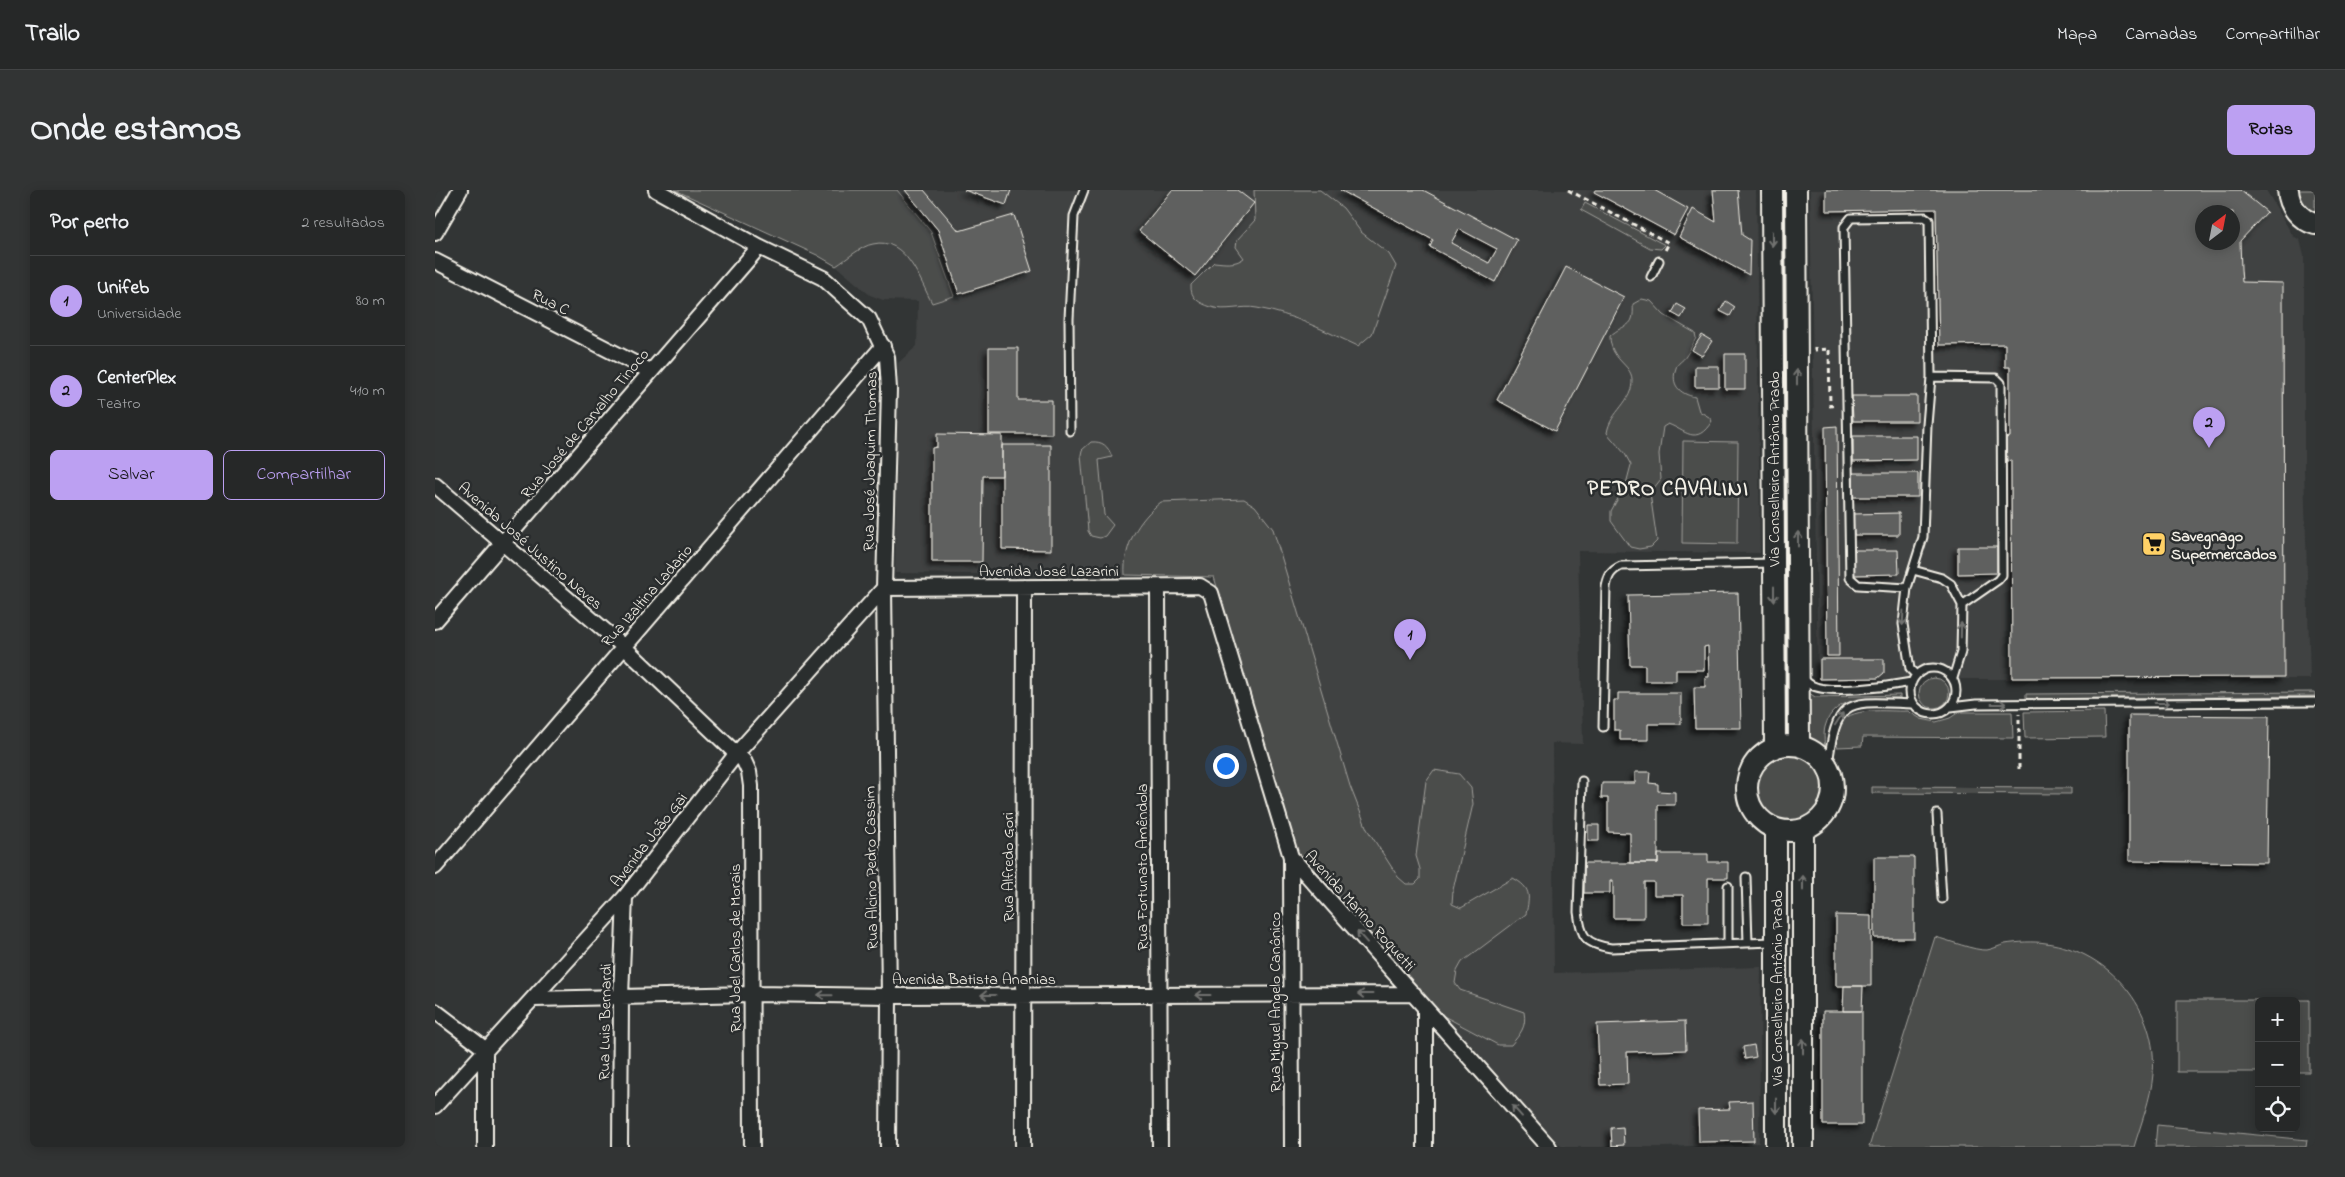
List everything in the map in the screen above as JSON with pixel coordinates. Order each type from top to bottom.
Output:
[{"type":"main road","name":"Via Conselheiro Antônio Prado","points":[[1772,190],[1775,747]]},
{"type":"main road","name":"Via Conselheiro Antônio Prado","points":[[1796,190],[1799,745]]},
{"type":"main road","points":[[2288,190],[2288,197],[2295,212],[2308,222],[2315,224]]},
{"type":"main road","points":[[1799,745],[1810,750],[1828,766],[1834,784],[1833,798],[1828,810],[1813,826],[1789,832],[1776,829],[1764,823],[1755,813],[1749,802],[1748,775],[1754,763],[1763,754],[1775,747],[1799,745]]},
{"type":"main road","name":"Via Conselheiro Antônio Prado","points":[[1776,829],[1776,1147]]},
{"type":"main road","name":"Via Conselheiro Antônio Prado","points":[[1803,830],[1803,1147]]},
{"type":"street","points":[[435,233],[461,190]]},
{"type":"street","name":"Rua José Joaquim Thomas","points":[[656,190],[759,247],[823,278],[869,319],[887,357],[889,389],[884,588]]},
{"type":"street","name":"Rua José de Carvalho Tinoco","points":[[435,621],[759,247]]},
{"type":"street","name":"Rua C","points":[[435,261],[650,371]]},
{"type":"street","name":"Rua Izaltina Ladario","points":[[435,867],[883,346]]},
{"type":"street","name":"Avenida José Justino Neves","points":[[435,486],[624,647],[737,753]]},
{"type":"street","name":"Avenida José Lazarini","points":[[884,588],[1158,588],[1200,586],[1211,593]]},
{"type":"street","name":"Rua Alfredo Gori","points":[[1023,1147],[1024,587]]},
{"type":"street","name":"Avenida João Gai","points":[[435,1106],[625,897],[737,753],[884,588]]},
{"type":"street","name":"Rua Alcino Pedro Cassim","points":[[884,588],[889,996],[888,1147]]},
{"type":"street","name":"Rua Fortunato Amêndola","points":[[1158,588],[1160,1147]]},
{"type":"street","name":"Avenida Marino Roquetti","points":[[1211,593],[1291,857],[1549,1147]]},
{"type":"street","name":"Rua Joel Carlos de Morais","points":[[737,753],[744,761],[749,772],[751,786],[752,1147]]},
{"type":"street","name":"Rua Miguel Angelo Canônico","points":[[1291,857],[1292,1147]]},
{"type":"street","name":"Rua Luis Bernardi","points":[[620,1147],[621,996],[625,897]]},
{"type":"street","name":"Avenida Batista Ananias","points":[[534,999],[751,994],[889,996],[1414,994]]},
{"type":"street","points":[[1425,1009],[1425,1147]]},
{"type":"street","points":[[435,1010],[485,1049],[485,1147]]},
{"type":"lane","points":[[1070,430],[1069,319],[1074,216],[1084,190]]},
{"type":"lane","points":[[1907,588],[1858,585],[1850,578],[1844,227],[1851,218],[1925,217],[1929,220],[1931,377],[1927,425],[1923,537],[1907,588],[1903,624],[1910,669],[1914,678],[1910,693],[1914,704],[1922,712],[1937,714],[1951,707],[1976,704],[2315,702]]},
{"type":"lane","points":[[1651,277],[1659,261]]},
{"type":"lane","points":[[1931,377],[1996,378],[2001,383],[2002,575],[1998,580],[1962,605]]},
{"type":"lane","points":[[1603,727],[1606,587],[1609,576],[1615,569],[1621,566],[1774,563]]},
{"type":"lane","points":[[1913,570],[1942,578],[1957,592],[1962,605],[1961,652],[1953,678]]},
{"type":"lane","points":[[1799,674],[1810,685],[1825,689],[1882,687],[1914,678],[1925,669],[1933,667],[1950,673],[1953,678],[1957,692],[1951,707]]},
{"type":"lane","points":[[1828,766],[1833,729],[1837,719],[1852,706],[1861,702],[1914,704]]},
{"type":"lane","points":[[1582,781],[1578,912],[1581,933],[1585,938],[1599,946],[1611,948],[1776,942]]},
{"type":"lane","points":[[1937,814],[1942,899]]},
{"type":"lane","points":[[1746,877],[1748,942]]},
{"type":"lane","points":[[1728,886],[1728,943]]},
{"type":"path","points":[[1568,190],[1669,242],[1659,261]]},
{"type":"path","points":[[1829,349],[1830,406],[1836,406],[1836,397]]},
{"type":"path","points":[[2019,704],[2019,769]]},
{"type":"shaded area","points":[[675,190],[1756,190],[1760,553],[1578,551],[1583,744],[1552,743],[1554,973],[1761,967],[1759,1143],[1666,1147],[1562,1147],[1439,1014],[1297,852],[1214,577],[895,573],[898,363],[917,346],[918,301],[883,300],[870,295],[836,266],[817,255]]},
{"type":"shaded area","points":[[675,190],[897,190],[931,232],[954,296],[932,303],[917,273],[903,253],[885,243],[868,245],[836,266],[817,255]]},
{"type":"shaded area","points":[[1254,190],[1320,190],[1343,208],[1361,232],[1389,254],[1396,266],[1372,334],[1358,346],[1283,314],[1252,307],[1216,308],[1203,304],[1194,297],[1191,285],[1214,262],[1233,263],[1244,258],[1236,247],[1237,240],[1255,220]]},
{"type":"shaded area","points":[[1781,190],[1787,190],[1788,308],[1781,309]]},
{"type":"shaded area","points":[[1810,190],[2266,190],[2293,236],[2300,240],[2304,256],[2304,469],[2310,679],[1960,679],[1938,666],[1925,667],[1914,672],[1906,679],[1818,681]]},
{"type":"shaded area","points":[[2294,190],[2315,190],[2315,217],[2303,209]]},
{"type":"shaded area","points":[[1585,203],[1665,245],[1661,249],[1650,248],[1581,210]]},
{"type":"shaded area","points":[[1642,299],[1651,301],[1664,315],[1695,333],[1696,338],[1685,358],[1677,366],[1674,379],[1675,384],[1681,391],[1695,397],[1699,411],[1712,421],[1706,429],[1696,435],[1685,433],[1668,424],[1663,427],[1659,454],[1661,479],[1650,493],[1657,541],[1651,547],[1639,549],[1630,547],[1611,521],[1611,511],[1626,484],[1631,465],[1625,454],[1607,433],[1612,419],[1629,394],[1632,379],[1628,369],[1613,351],[1610,336],[1631,322],[1633,304]]},
{"type":"shaded area","points":[[1788,321],[1787,710],[1780,709],[1781,322]]},
{"type":"shaded area","points":[[1683,441],[1738,442],[1737,544],[1682,543]]},
{"type":"shaded area","points":[[1091,442],[1099,442],[1105,445],[1112,457],[1099,460],[1104,515],[1113,525],[1105,536],[1100,538],[1091,536],[1088,531],[1081,455],[1082,450]]},
{"type":"shaded area","points":[[1244,499],[1255,506],[1273,529],[1350,786],[1367,829],[1398,877],[1406,884],[1415,884],[1420,879],[1420,869],[1416,856],[1426,781],[1434,770],[1459,774],[1471,788],[1473,804],[1453,890],[1452,904],[1461,908],[1513,878],[1523,885],[1528,893],[1526,914],[1462,962],[1457,971],[1455,983],[1460,990],[1524,1012],[1524,1026],[1511,1045],[1498,1045],[1440,1014],[1297,852],[1214,577],[1125,575],[1129,544],[1145,517],[1161,502]]},
{"type":"shaded area","points":[[1934,678],[1945,682],[1949,693],[1945,704],[1934,708],[1923,704],[1919,693],[1923,682]]},
{"type":"shaded area","points":[[1805,690],[1815,697],[1900,695],[1900,698],[1855,700],[1836,709],[1829,716],[1825,727],[1825,751],[1821,752],[1806,743]]},
{"type":"shaded area","points":[[2315,692],[2315,696],[2026,699],[2026,694]]},
{"type":"shaded area","points":[[1869,711],[1908,711],[1921,719],[1936,722],[1950,718],[1959,712],[2012,712],[2013,738],[1863,737],[1862,746],[1837,747],[1838,727],[1850,715]]},
{"type":"shaded area","points":[[2104,711],[2105,737],[2025,738],[2024,712]]},
{"type":"shaded area","points":[[1790,755],[1803,757],[1813,765],[1821,775],[1823,788],[1821,801],[1813,811],[1803,819],[1790,821],[1777,819],[1767,811],[1759,801],[1757,788],[1759,775],[1767,765],[1777,757]]},
{"type":"shaded area","points":[[1872,787],[2071,788],[2071,794],[1872,793]]},
{"type":"shaded area","points":[[1935,937],[1982,950],[1989,950],[2005,944],[2025,942],[2046,943],[2069,948],[2090,958],[2109,971],[2125,987],[2138,1007],[2148,1028],[2153,1050],[2153,1074],[2150,1093],[2134,1147],[1869,1147]]},
{"type":"shaded area","points":[[2177,1000],[2255,1000],[2255,1072],[2177,1072]]},
{"type":"shaded area","points":[[2300,1000],[2309,1000],[2309,1072],[2300,1072]]},
{"type":"shaded area","points":[[2157,1125],[2307,1140],[2306,1147],[2155,1147]]},
{"type":"building","points":[[905,190],[924,190],[959,231],[1014,215],[1032,271],[959,294],[938,230]]},
{"type":"building","points":[[964,190],[1011,190],[1006,205]]},
{"type":"building","points":[[1172,190],[1237,190],[1254,203],[1195,276],[1139,231]]},
{"type":"building","points":[[1340,190],[1423,190],[1517,240],[1495,282],[1430,247],[1433,240]],"holes":[[[1459,229],[1497,249],[1489,263],[1451,243]]]},
{"type":"building","points":[[1595,190],[1654,190],[1688,209],[1674,235],[1594,192]]},
{"type":"building","points":[[1713,190],[1738,190],[1742,235],[1750,240],[1749,275],[1679,237],[1693,209],[1716,222]]},
{"type":"building","points":[[1826,190],[2240,190],[2267,212],[2240,241],[2241,269],[2242,282],[2283,283],[2284,677],[2012,678],[2011,460],[2007,461],[2006,438],[2010,437],[2010,367],[2005,367],[2005,344],[1939,345],[1936,209],[1826,211]]},
{"type":"building","points":[[1566,267],[1624,297],[1555,431],[1497,400]]},
{"type":"building","points":[[1726,301],[1735,307],[1730,316],[1720,311]]},
{"type":"building","points":[[1677,304],[1686,309],[1681,318],[1672,313]]},
{"type":"building","points":[[1702,335],[1712,341],[1702,356],[1692,350]]},
{"type":"building","points":[[989,348],[1018,348],[1018,400],[1052,400],[1052,434],[989,434]]},
{"type":"building","points":[[1725,354],[1745,354],[1745,389],[1725,389]]},
{"type":"building","points":[[1695,366],[1719,366],[1719,387],[1695,387]]},
{"type":"building","points":[[1852,396],[1917,396],[1917,421],[1853,421]]},
{"type":"building","points":[[1837,426],[1839,656],[1827,656],[1825,427]]},
{"type":"building","points":[[937,434],[1002,435],[1002,476],[983,476],[982,562],[932,562],[932,448],[937,447]]},
{"type":"building","points":[[1853,436],[1917,436],[1917,460],[1853,461]]},
{"type":"building","points":[[1002,445],[1051,445],[1051,550],[1002,549]]},
{"type":"building","points":[[1853,473],[1918,473],[1918,497],[1853,497]]},
{"type":"building","points":[[1899,513],[1899,535],[1854,535],[1853,514]]},
{"type":"building","points":[[1958,547],[1997,547],[1997,573],[1958,574]]},
{"type":"building","points":[[1853,550],[1898,550],[1899,574],[1853,575]]},
{"type":"building","points":[[1738,593],[1741,728],[1695,728],[1694,687],[1705,687],[1705,677],[1709,677],[1708,646],[1704,647],[1704,670],[1676,670],[1676,681],[1645,681],[1645,665],[1630,665],[1628,595]]},
{"type":"building","points":[[1820,659],[1884,659],[1884,673],[1878,678],[1820,679]]},
{"type":"building","points":[[1618,693],[1681,693],[1681,724],[1648,724],[1648,740],[1620,740],[1620,730],[1614,730],[1614,700],[1618,700]]},
{"type":"building","points":[[2129,715],[2269,716],[2267,863],[2129,861]]},
{"type":"building","points":[[1635,772],[1650,772],[1649,783],[1658,784],[1658,791],[1675,792],[1675,805],[1658,805],[1658,863],[1630,863],[1630,833],[1608,832],[1608,798],[1601,798],[1602,783],[1635,783]]},
{"type":"building","points":[[1588,825],[1599,825],[1599,841],[1588,841]]},
{"type":"building","points":[[1658,854],[1708,854],[1708,862],[1728,862],[1728,878],[1708,878],[1708,923],[1683,923],[1683,895],[1654,895],[1654,882],[1644,882],[1644,918],[1613,918],[1613,880],[1610,880],[1610,893],[1584,893],[1584,863],[1658,863]]},
{"type":"building","points":[[1874,857],[1914,857],[1914,938],[1874,938]]},
{"type":"building","points":[[1836,915],[1871,916],[1871,986],[1836,986]]},
{"type":"building","points":[[1844,986],[1863,986],[1862,1011],[1843,1011]]},
{"type":"building","points":[[1823,1011],[1862,1011],[1862,1125],[1823,1125]]},
{"type":"building","points":[[1685,1021],[1686,1050],[1627,1052],[1628,1084],[1600,1085],[1597,1024]]},
{"type":"building","points":[[1754,1045],[1756,1057],[1745,1059],[1743,1047]]},
{"type":"building","points":[[1753,1101],[1754,1141],[1699,1142],[1698,1110],[1730,1109],[1729,1102]]},
{"type":"building","points":[[1623,1127],[1624,1145],[1612,1146],[1611,1128]]},
{"type":"place","name":"CenterPlex","points":[[2209,448]]},
{"type":"place","name":"Savegnago Supermercados","points":[[2154,544]]},
{"type":"place","name":"Unifeb","points":[[1410,660]]},
{"type":"district","name":"PEDRO CAVALINI","points":[[1668,488]]}]
